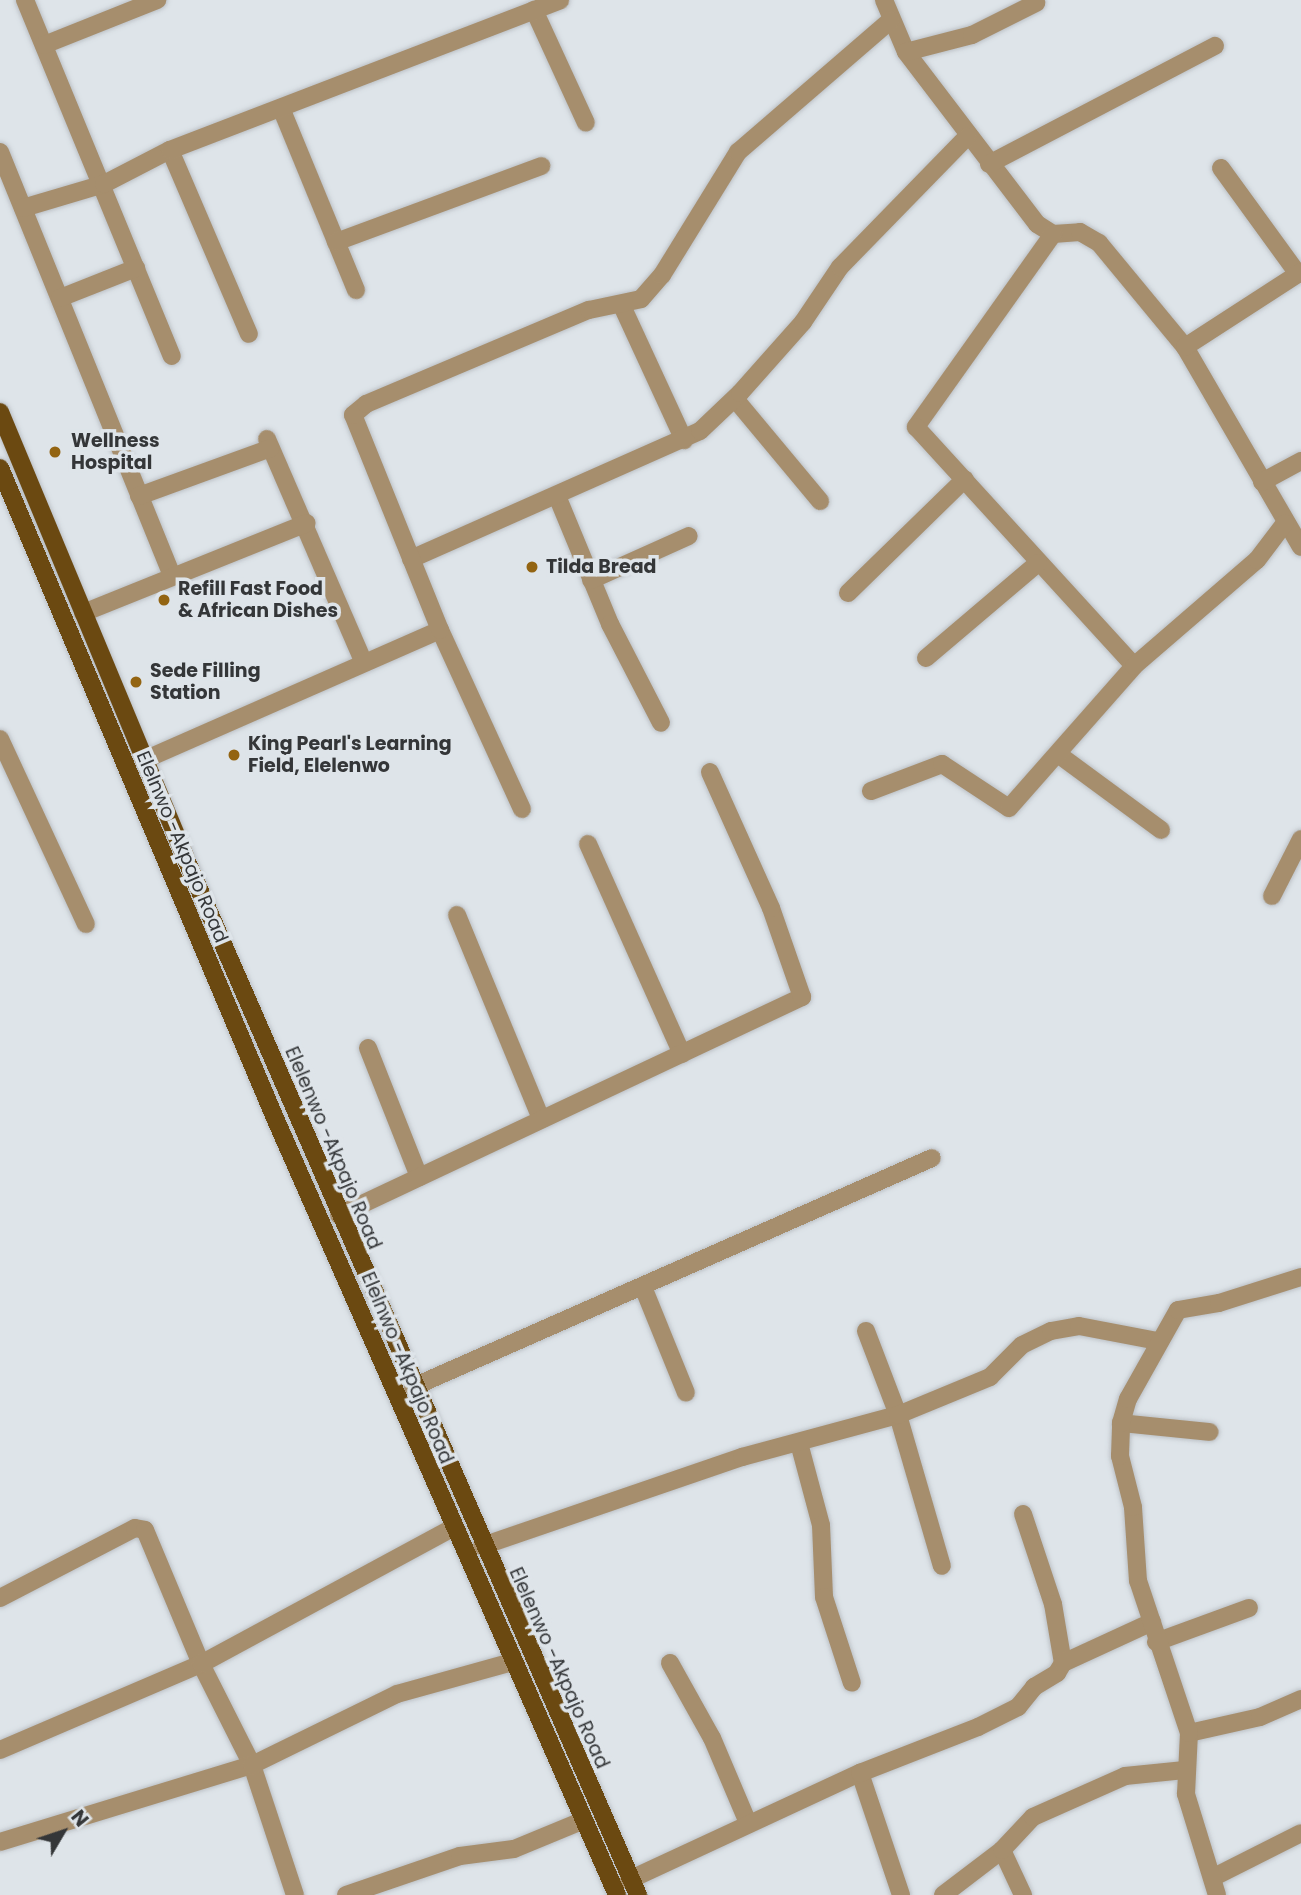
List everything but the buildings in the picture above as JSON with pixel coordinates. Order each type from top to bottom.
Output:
[{"type":"main road","name":"Elelenwo -Akpajo Road","points":[[0,412],[144,760],[339,1215],[633,1888]]},
{"type":"main road","name":"Elelnwo -Akpajo Road","points":[[0,468],[453,1528],[617,1895]]},
{"type":"street","points":[[25,0],[104,184],[172,356]]},
{"type":"street","points":[[44,45],[111,8],[157,0]]},
{"type":"street","points":[[23,208],[104,184],[170,150],[560,0]]},
{"type":"street","points":[[884,0],[906,52],[967,137],[1042,230],[1053,234],[1080,232],[1099,243],[1185,347],[1301,547]]},
{"type":"street","points":[[906,52],[972,35],[1036,3]]},
{"type":"street","points":[[534,10],[586,123]]},
{"type":"street","points":[[522,809],[440,630],[353,415],[366,404],[589,310],[622,306],[641,299],[662,275],[742,147],[891,20]]},
{"type":"street","points":[[989,164],[1216,46]]},
{"type":"street","points":[[281,108],[356,290]]},
{"type":"street","points":[[411,559],[684,440],[716,418],[803,322],[840,267],[967,137]]},
{"type":"street","points":[[170,150],[249,334]]},
{"type":"street","points":[[0,152],[171,574]]},
{"type":"street","points":[[336,242],[541,166]]},
{"type":"street","points":[[1185,347],[1299,274],[1221,168]]},
{"type":"street","points":[[1053,234],[917,423],[921,437],[965,479],[1038,563],[1134,666]]},
{"type":"street","points":[[60,298],[136,268]]},
{"type":"street","points":[[622,306],[684,440]]},
{"type":"street","points":[[735,399],[820,500]]},
{"type":"street","points":[[139,496],[269,444],[307,523],[363,663]]},
{"type":"street","points":[[1262,482],[1301,461]]},
{"type":"street","points":[[848,593],[965,479]]},
{"type":"street","points":[[556,496],[591,580],[661,723]]},
{"type":"street","points":[[83,613],[171,574],[307,523]]},
{"type":"street","points":[[871,791],[942,764],[1009,808],[1134,666],[1257,560],[1285,523]]},
{"type":"street","points":[[591,580],[689,536]]},
{"type":"street","points":[[926,658],[1038,563]]},
{"type":"street","points":[[144,760],[440,630]]},
{"type":"street","points":[[0,739],[86,924]]},
{"type":"street","points":[[1058,754],[1161,830]]},
{"type":"street","points":[[339,1215],[802,997],[771,908],[710,772]]},
{"type":"street","points":[[1272,896],[1301,839]]},
{"type":"street","points":[[588,844],[682,1054]]},
{"type":"street","points":[[457,915],[541,1119]]},
{"type":"street","points":[[368,1048],[419,1177]]},
{"type":"street","points":[[413,1387],[932,1158]]},
{"type":"street","points":[[1217,1895],[1214,1877],[1186,1794],[1185,1770],[1189,1733],[1156,1642],[1137,1579],[1133,1507],[1120,1456],[1121,1423],[1158,1341],[1171,1317],[1182,1308],[1219,1303],[1301,1277]]},
{"type":"street","points":[[643,1287],[687,1393]]},
{"type":"street","points":[[482,1546],[742,1457],[898,1415],[990,1377],[1021,1345],[1051,1331],[1079,1326],[1158,1341]]},
{"type":"street","points":[[866,1331],[898,1415],[942,1566]]},
{"type":"street","points":[[1121,1423],[1210,1432]]},
{"type":"street","points":[[799,1443],[821,1525],[824,1598],[852,1683]]},
{"type":"street","points":[[1023,1514],[1053,1604],[1063,1663]]},
{"type":"street","points":[[0,1598],[141,1527],[201,1664],[252,1765],[295,1895]]},
{"type":"street","points":[[0,1750],[201,1664],[453,1528]]},
{"type":"street","points":[[1156,1642],[1249,1608]]},
{"type":"street","points":[[633,1888],[748,1823],[860,1773],[1011,1711],[1034,1686],[1057,1673],[1063,1663],[1152,1622]]},
{"type":"street","points":[[0,1842],[252,1765],[397,1694],[512,1662]]},
{"type":"street","points":[[670,1663],[712,1738],[748,1823]]},
{"type":"street","points":[[1189,1733],[1261,1717],[1301,1699]]},
{"type":"street","points":[[943,1895],[1002,1850],[1023,1824],[1094,1789],[1142,1772],[1185,1770]]},
{"type":"street","points":[[860,1773],[901,1895]]},
{"type":"street","points":[[346,1895],[460,1856],[514,1849],[582,1821]]},
{"type":"street","points":[[1214,1877],[1301,1833]]},
{"type":"street","points":[[1002,1850],[1023,1895]]},
{"type":"place","name":"Wellness Hospital","points":[[55,452]]},
{"type":"place","name":"Tilda Bread","points":[[532,567]]},
{"type":"place","name":"Refill Fast Food & African Dishes","points":[[164,600]]},
{"type":"place","name":"Sede Filling Station","points":[[136,682]]},
{"type":"place","name":"King Pearl's Learning Field, Elelenwo","points":[[234,755]]}]
